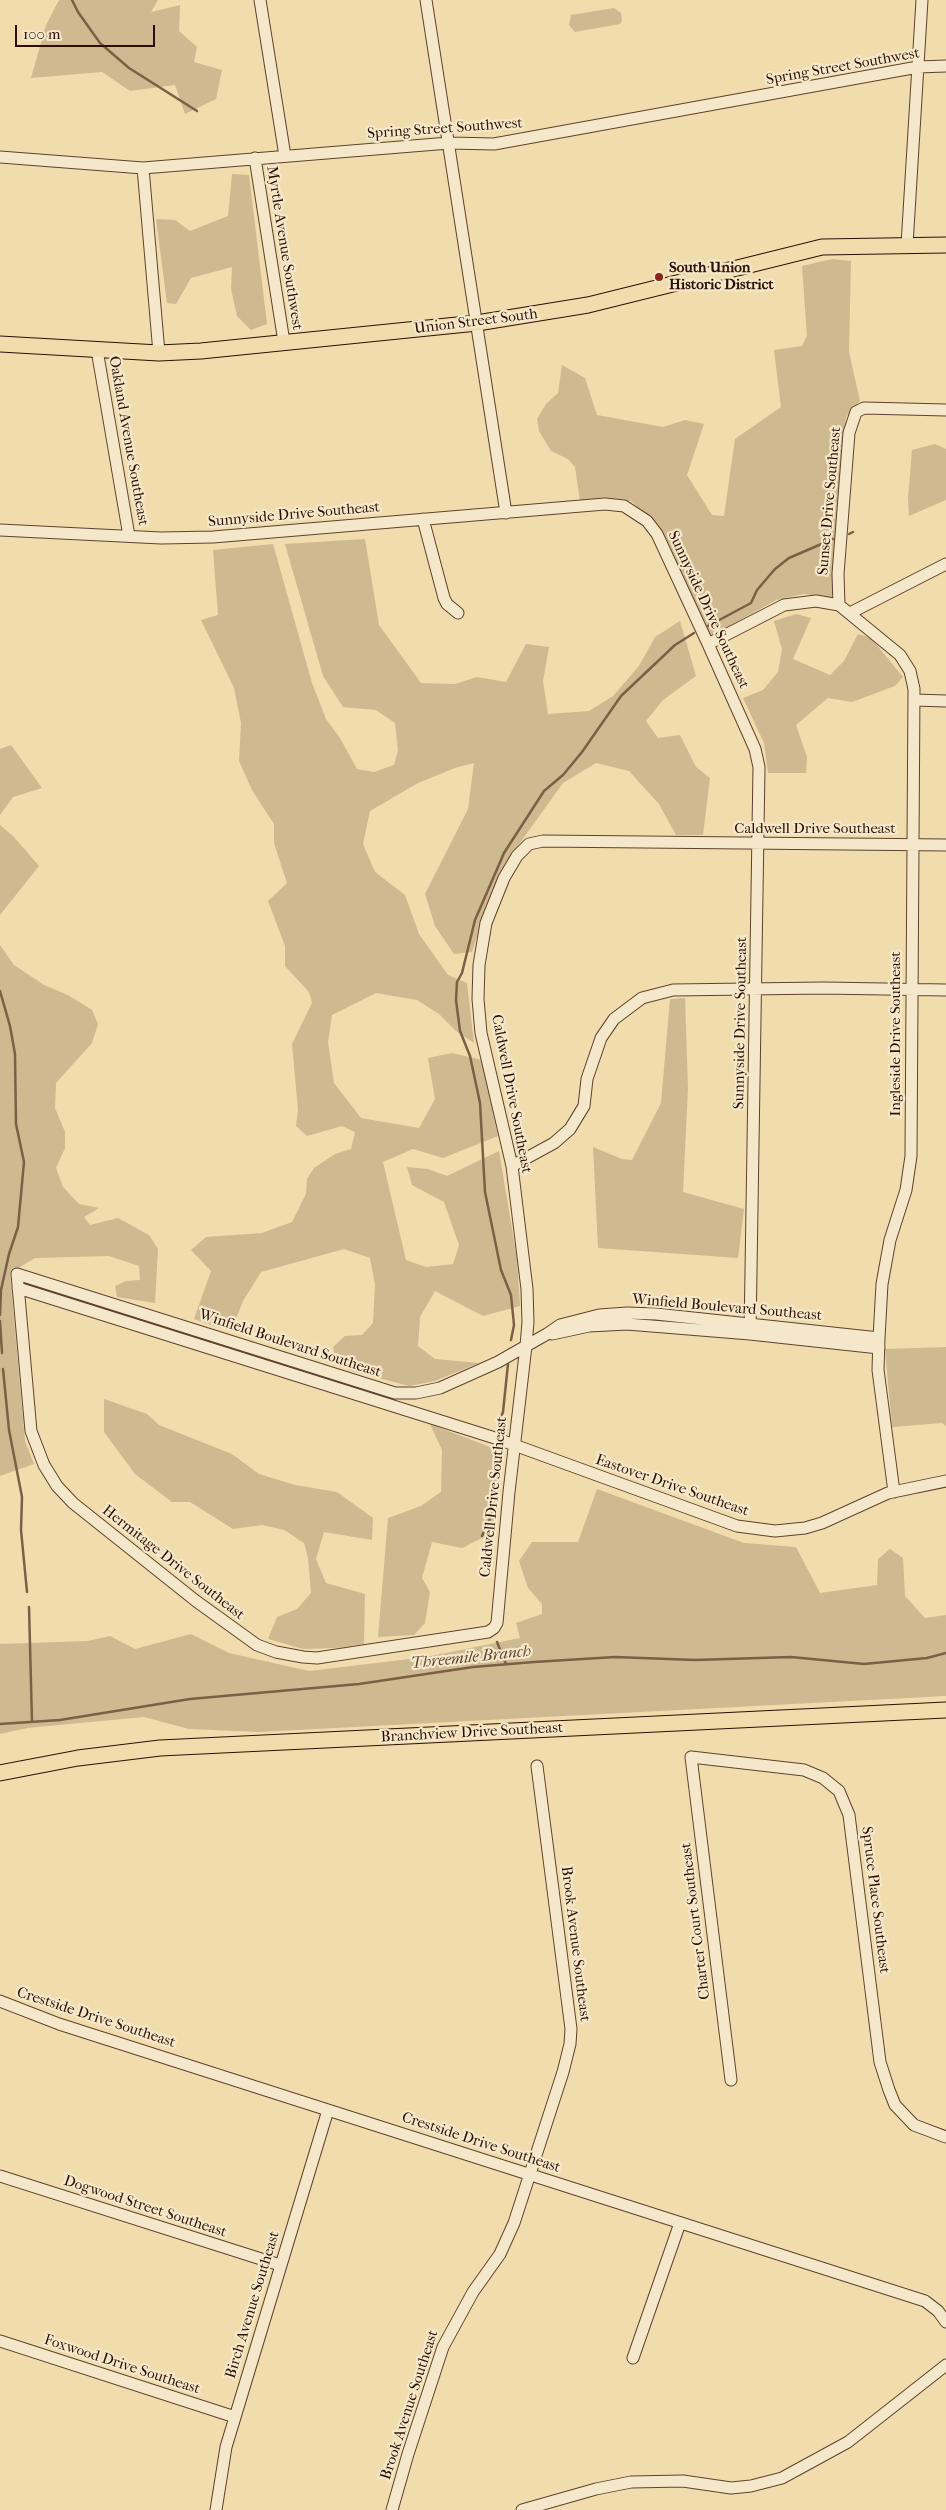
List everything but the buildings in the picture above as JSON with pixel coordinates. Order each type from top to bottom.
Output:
[{"type":"main road","name":"Union Street South","points":[[0,344],[159,353],[201,351],[477,323],[588,305],[822,247],[946,245]]},
{"type":"main road","name":"Branchview Drive Southeast","points":[[0,1773],[78,1758],[160,1748],[946,1710]]},
{"type":"street","name":"Myrtle Avenue Southwest","points":[[260,0],[285,156]]},
{"type":"street","points":[[426,0],[506,512]]},
{"type":"street","points":[[907,245],[922,0]]},
{"type":"street","name":"Spring Street Southwest","points":[[0,157],[144,168],[449,143],[494,144],[918,67],[946,66]]},
{"type":"street","name":"Myrtle Avenue Southwest","points":[[255,158],[284,342]]},
{"type":"street","points":[[144,168],[159,353]]},
{"type":"street","name":"Oakland Avenue Southeast","points":[[97,350],[129,536]]},
{"type":"street","name":"Sunset Drive Southeast","points":[[838,600],[849,433],[852,419],[856,412],[864,408],[946,410]]},
{"type":"street","name":"Sunnyside Drive Southeast","points":[[0,530],[129,536],[212,537],[606,504],[624,506],[637,512],[657,534],[755,749],[760,790],[750,1329]]},
{"type":"street","points":[[423,519],[444,598],[447,604],[458,613]]},
{"type":"street","points":[[850,612],[946,564]]},
{"type":"street","name":"Ingleside Drive Southeast","points":[[708,644],[784,605],[838,600],[907,662],[914,689],[911,1156],[906,1190],[890,1240],[882,1284],[878,1370],[894,1492]]},
{"type":"street","points":[[914,700],[946,701]]},
{"type":"street","name":"Caldwell Drive Southeast","points":[[494,1628],[497,1622],[528,1322],[527,1289],[512,1166],[481,1033],[478,999],[479,965],[486,923],[504,878],[516,856],[529,844],[543,841],[946,845]]},
{"type":"street","points":[[512,1166],[554,1143],[570,1129],[584,1106],[587,1079],[600,1038],[614,1019],[642,998],[673,990],[756,988],[946,990]]},
{"type":"street","name":"Winfield Boulevard Southeast","points":[[17,1274],[395,1393],[416,1393],[440,1388],[547,1334],[611,1324],[750,1329],[879,1343]]},
{"type":"street","name":"Hermitage Drive Southeast","points":[[17,1274],[31,1431],[37,1450],[52,1478],[73,1503],[246,1639],[276,1652],[317,1658],[488,1632],[494,1628]]},
{"type":"street","name":"Winfield Boulevard Southeast","points":[[18,1288],[391,1405]]},
{"type":"street","name":"Eastover Drive Southeast","points":[[391,1405],[514,1445],[724,1522],[755,1530],[775,1531],[805,1528],[894,1492],[946,1481]]},
{"type":"street","name":"Charter Court Southeast","points":[[692,1757],[731,2080]]},
{"type":"street","name":"Spruce Place Southeast","points":[[692,1757],[804,1770],[823,1778],[838,1791],[849,1815],[880,2062],[895,2105],[914,2125],[946,2137]]},
{"type":"street","name":"Brook Avenue Southeast","points":[[392,2510],[443,2347],[468,2298],[500,2254],[514,2223],[563,2072],[571,2029],[537,1766]]},
{"type":"street","name":"Crestside Drive Southeast","points":[[0,2001],[59,2024],[925,2301],[938,2311],[946,2322]]},
{"type":"street","name":"Birch Avenue Southeast","points":[[216,2510],[218,2487],[226,2447],[328,2110]]},
{"type":"street","name":"Dogwood Street Southeast","points":[[0,2176],[280,2265]]},
{"type":"street","points":[[633,2358],[680,2223]]},
{"type":"street","name":"Foxwood Drive Southeast","points":[[0,2341],[235,2417]]},
{"type":"street","points":[[522,2510],[596,2489],[631,2482],[683,2482],[731,2488],[751,2486],[782,2478],[848,2442],[946,2366]]},
{"type":"shaded area","points":[[59,0],[158,0],[151,12],[180,5],[179,31],[197,47],[194,62],[222,70],[216,99],[185,114],[175,85],[130,91],[102,72],[31,78],[46,25]]},
{"type":"shaded area","points":[[614,8],[621,13],[622,21],[620,24],[575,32],[569,25],[571,15]]},
{"type":"shaded area","points":[[232,174],[249,175],[267,324],[251,330],[237,316],[231,289],[232,267],[191,278],[176,304],[167,303],[156,219],[175,220],[190,231],[228,216]]},
{"type":"shaded area","points":[[832,259],[851,261],[849,352],[860,401],[846,417],[832,598],[804,594],[776,600],[710,637],[657,526],[631,501],[614,499],[580,501],[575,467],[568,459],[551,451],[539,431],[537,419],[546,404],[558,393],[562,365],[585,378],[597,415],[663,427],[685,420],[704,424],[687,475],[712,515],[724,516],[735,439],[781,407],[774,350],[802,346],[807,336],[802,266]]},
{"type":"shaded area","points":[[935,444],[946,449],[946,500],[909,516],[908,498],[912,450]]},
{"type":"shaded area","points":[[365,539],[379,625],[421,683],[455,684],[477,677],[506,682],[526,644],[549,647],[543,681],[548,714],[589,711],[613,696],[639,666],[655,637],[680,621],[696,676],[663,700],[646,721],[658,738],[680,735],[696,767],[710,778],[703,835],[676,835],[659,804],[629,771],[596,763],[563,783],[507,861],[483,917],[472,952],[454,954],[435,926],[425,894],[468,809],[474,763],[455,768],[418,783],[370,811],[363,844],[375,872],[405,895],[419,934],[448,975],[467,983],[474,1043],[456,1031],[439,1014],[417,1000],[376,993],[332,1015],[328,1042],[334,1083],[361,1118],[419,1128],[435,1099],[428,1058],[452,1053],[482,1060],[498,1136],[443,1158],[413,1149],[383,1162],[406,1260],[426,1267],[453,1264],[459,1245],[444,1202],[412,1185],[407,1167],[428,1169],[447,1176],[499,1151],[517,1259],[520,1306],[483,1316],[435,1291],[420,1317],[418,1346],[435,1359],[479,1363],[435,1381],[409,1386],[349,1370],[336,1360],[333,1347],[345,1336],[362,1335],[373,1323],[375,1285],[370,1258],[344,1249],[261,1272],[243,1301],[234,1324],[214,1326],[194,1319],[211,1271],[191,1250],[206,1237],[262,1233],[292,1222],[306,1194],[307,1179],[314,1168],[335,1154],[351,1149],[355,1132],[342,1126],[307,1136],[296,1126],[298,1110],[292,1044],[312,1003],[309,992],[285,966],[285,946],[268,901],[287,883],[274,843],[274,824],[252,790],[239,761],[241,723],[234,688],[201,620],[218,615],[213,550],[273,544],[312,683],[326,719],[340,738],[357,769],[374,772],[394,765],[398,750],[395,723],[376,710],[343,707],[323,676],[285,544]]},
{"type":"shaded area","points":[[796,614],[811,618],[793,659],[830,675],[844,661],[858,634],[871,638],[903,677],[895,686],[852,702],[828,698],[796,725],[807,757],[806,773],[768,773],[764,743],[743,698],[763,690],[778,672],[782,649],[774,621]]},
{"type":"shaded area","points":[[11,745],[42,788],[13,797],[0,815],[0,749]]},
{"type":"shaded area","points":[[0,825],[14,837],[39,866],[0,915]]},
{"type":"shaded area","points":[[0,945],[14,965],[44,985],[68,995],[92,1010],[98,1024],[92,1043],[56,1083],[55,1108],[65,1132],[65,1148],[56,1168],[63,1187],[79,1204],[99,1208],[84,1217],[90,1225],[118,1218],[149,1235],[158,1249],[155,1303],[117,1297],[115,1286],[126,1281],[140,1280],[139,1266],[109,1256],[35,1258],[10,1273],[25,1441],[34,1464],[0,1476]]},
{"type":"shaded area","points":[[685,998],[688,1088],[683,1192],[744,1209],[738,1258],[598,1248],[593,1147],[622,1159],[632,1160],[661,1103],[670,999]]},
{"type":"shaded area","points":[[946,1347],[946,1426],[942,1423],[892,1427],[885,1349]]},
{"type":"shaded area","points":[[104,1399],[147,1414],[159,1425],[232,1454],[259,1474],[295,1485],[337,1492],[373,1518],[372,1540],[324,1532],[316,1559],[326,1583],[365,1594],[364,1644],[336,1648],[303,1649],[268,1639],[277,1617],[297,1609],[311,1593],[308,1558],[304,1543],[284,1530],[262,1525],[233,1529],[190,1502],[172,1502],[135,1474],[104,1432]]},
{"type":"shaded area","points":[[430,1424],[503,1452],[494,1532],[462,1548],[432,1542],[422,1578],[430,1592],[425,1623],[414,1635],[378,1637],[388,1518],[421,1506],[441,1492],[442,1450]]},
{"type":"shaded area","points":[[597,1489],[744,1543],[796,1547],[820,1593],[877,1585],[878,1559],[890,1549],[903,1558],[905,1596],[925,1618],[946,1615],[946,1696],[259,1732],[189,1729],[144,1717],[27,1728],[0,1734],[0,1644],[88,1641],[110,1636],[135,1649],[191,1634],[229,1653],[309,1671],[426,1657],[520,1638],[516,1623],[542,1614],[542,1604],[528,1588],[519,1561],[532,1542],[578,1542]]},
{"type":"waterway","points":[[72,0],[78,12],[100,43],[129,68],[197,111]]},
{"type":"waterway","points":[[849,534],[853,532]]},
{"type":"waterway","points":[[708,626],[751,603],[757,590],[775,569],[789,558],[833,539]]},
{"type":"waterway","points":[[511,1340],[514,1325],[511,1295],[501,1270],[485,1192],[480,1103],[470,1056],[460,1031],[456,1000],[457,982],[462,973],[475,920],[504,853],[544,791],[563,775],[582,752],[621,696],[675,645],[694,633]]},
{"type":"waterway","points":[[0,991],[10,1026],[15,1054],[16,1124],[24,1162],[18,1227],[9,1254],[1,1290],[0,1315]]},
{"type":"waterway","points":[[0,1321],[2,1353]]},
{"type":"waterway","points":[[498,1425],[503,1412],[508,1364]]},
{"type":"waterway","points":[[3,1369],[9,1430],[22,1497],[21,1530],[27,1592]]},
{"type":"waterway","points":[[482,1536],[495,1508],[497,1450]]},
{"type":"waterway","points":[[29,1607],[32,1722]]},
{"type":"waterway","points":[[497,1642],[506,1664]]},
{"type":"waterway","name":"Threemile Branch","points":[[0,1724],[60,1720],[190,1699],[359,1684],[473,1667],[534,1662],[615,1657],[695,1660],[791,1657],[864,1664],[927,1658],[946,1653]]},
{"type":"place","name":"South Union Historic District","points":[[659,277]]}]
